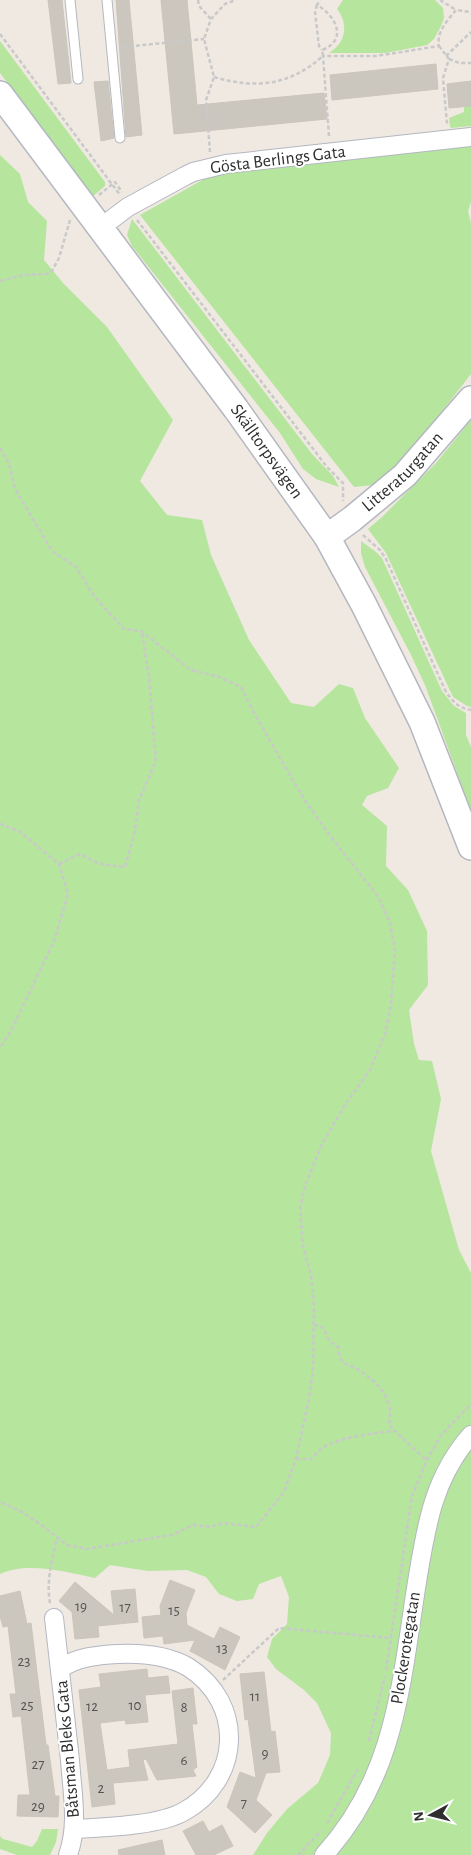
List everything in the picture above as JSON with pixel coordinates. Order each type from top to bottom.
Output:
[{"type":"street","name":"Skälltorpsvägen","points":[[0,94],[236,409],[327,537],[364,605],[422,722],[471,847]]},
{"type":"street","name":"Gösta Berlings Gata","points":[[100,228],[128,207],[193,172],[226,164],[471,137]]},
{"type":"street","name":"Litteraturgatan","points":[[327,537],[406,475],[471,399]]},
{"type":"street","name":"Plockerotegatan","points":[[324,1855],[342,1834],[360,1807],[383,1757],[398,1699],[431,1508],[445,1472],[459,1449],[471,1435]]},
{"type":"street","name":"Båtsman Bleks Gata","points":[[54,1618],[75,1829],[68,1855]]},
{"type":"street","name":"Båtsman Bleks Gata","points":[[60,1669],[68,1663],[102,1655],[149,1655],[169,1659],[187,1667],[203,1678],[212,1689],[225,1715],[230,1731],[230,1750],[216,1785],[182,1813],[141,1823],[75,1829]]},
{"type":"lane","points":[[70,0],[78,79]]},
{"type":"lane","points":[[107,0],[120,138]]},
{"type":"path","points":[[198,0],[199,6],[211,18]]},
{"type":"path","points":[[210,168],[206,100],[214,77],[204,38],[211,18],[225,4],[236,0]]},
{"type":"path","points":[[320,0],[315,12],[319,46],[323,56],[331,153]]},
{"type":"path","points":[[440,0],[456,10],[471,12]]},
{"type":"path","points":[[317,5],[327,10],[334,18],[337,27],[334,41],[322,50]]},
{"type":"path","points":[[456,10],[441,30],[438,40],[439,46],[449,59],[459,63],[471,63]]},
{"type":"path","points":[[446,56],[471,32]]},
{"type":"path","points":[[0,34],[128,207],[275,400],[327,467],[343,483],[343,505],[364,536],[380,550],[386,559],[445,690],[459,706],[471,710]]},
{"type":"path","points":[[112,48],[204,38]]},
{"type":"path","points":[[214,77],[240,84],[266,84],[290,77],[314,64],[323,56],[376,56],[439,46]]},
{"type":"path","points":[[448,130],[443,78],[449,59]]},
{"type":"path","points":[[0,282],[23,275],[47,274],[52,271],[59,258],[69,221],[113,185]]},
{"type":"path","points":[[0,448],[9,463],[15,489],[52,551],[76,567],[94,596],[124,629],[142,630],[191,670],[219,677],[241,687],[255,715],[304,799],[379,898],[390,923],[395,950],[391,1004],[384,1034],[370,1070],[345,1105],[322,1144],[305,1186],[300,1209],[303,1246],[311,1275],[314,1306],[313,1369],[296,1459],[284,1492],[256,1527],[223,1523],[210,1527],[193,1525],[172,1535],[87,1549],[67,1545],[28,1516],[0,1502]]},
{"type":"path","points":[[59,864],[80,854],[100,864],[125,867],[135,831],[139,800],[156,761],[149,678],[142,630]]},
{"type":"path","points":[[0,824],[19,831],[59,864],[68,894],[54,942],[12,1029],[0,1048]]},
{"type":"path","points":[[314,1325],[321,1325],[325,1329],[329,1340],[338,1347],[339,1357],[344,1363],[377,1382],[386,1396],[387,1403],[392,1411],[390,1425],[427,1460]]},
{"type":"path","points":[[367,1749],[385,1675],[412,1496],[427,1460],[441,1435],[471,1404]]},
{"type":"path","points":[[296,1459],[311,1459],[322,1447],[343,1440],[376,1432],[395,1431]]},
{"type":"path","points":[[54,1618],[47,1589],[57,1538]]},
{"type":"path","points":[[212,1689],[279,1628],[390,1638]]},
{"type":"path","points":[[298,1855],[326,1826],[360,1766]]},
{"type":"green space","points":[[343,0],[435,0],[443,8],[444,18],[434,39],[427,45],[385,53],[329,53],[339,44],[344,33],[343,21],[337,9]]},
{"type":"green space","points":[[0,41],[105,182],[105,186],[93,196],[0,73]]},
{"type":"green space","points":[[471,106],[471,126],[451,128],[449,118],[464,112],[464,107]]},
{"type":"green space","points":[[471,146],[471,202],[468,211],[471,223],[471,374],[416,445],[382,484],[354,487],[140,215],[213,174]]},
{"type":"green space","points":[[0,155],[20,174],[28,202],[47,221],[44,260],[63,283],[107,327],[173,420],[140,481],[167,515],[202,520],[211,555],[249,640],[291,703],[314,707],[339,684],[353,688],[365,718],[399,768],[388,788],[367,796],[362,805],[387,826],[386,866],[408,890],[427,931],[428,985],[409,1010],[414,1044],[419,1060],[432,1061],[441,1099],[431,1151],[459,1250],[471,1273],[471,1855],[253,1855],[267,1833],[287,1809],[318,1783],[330,1755],[331,1733],[317,1703],[304,1690],[276,1669],[267,1657],[272,1639],[287,1624],[289,1597],[281,1576],[259,1584],[253,1599],[237,1601],[219,1594],[206,1577],[187,1570],[148,1571],[110,1565],[95,1578],[34,1568],[10,1570],[0,1574]]},
{"type":"green space","points":[[132,219],[312,454],[333,476],[339,487],[316,479],[303,469],[280,433],[132,246],[127,235]]},
{"type":"green space","points":[[471,420],[471,707],[453,697],[386,553],[368,529],[436,463]]},
{"type":"green space","points":[[361,541],[382,558],[442,691],[454,706],[466,713],[466,735],[471,747],[471,811],[425,685],[365,567],[361,553]]},
{"type":"green space","points":[[42,1829],[58,1829],[56,1842],[50,1855],[17,1855],[0,1849],[0,1836],[3,1839],[32,1847]]},
{"type":"building","points":[[48,0],[62,0],[71,83],[58,84]]},
{"type":"building","points":[[116,0],[129,0],[142,135],[126,137]]},
{"type":"building","points":[[161,0],[187,0],[197,105],[324,93],[327,119],[174,134]]},
{"type":"building","points":[[436,64],[438,89],[332,100],[330,75]]},
{"type":"building","points":[[108,81],[114,138],[101,141],[94,82]]},
{"type":"building","points":[[471,81],[471,106],[449,108],[447,84]]},
{"type":"building","points":[[170,1580],[195,1590],[186,1613],[187,1625],[214,1639],[220,1627],[240,1637],[225,1670],[190,1651],[195,1640],[164,1644],[163,1636],[144,1638],[142,1617],[161,1615],[160,1606]]},
{"type":"building","points":[[75,1582],[114,1615],[111,1591],[135,1589],[138,1622],[98,1626],[99,1637],[75,1639],[72,1612],[59,1601]]},
{"type":"building","points":[[20,1591],[27,1624],[31,1623],[46,1745],[48,1745],[55,1796],[59,1796],[58,1817],[17,1816],[18,1795],[30,1795],[21,1716],[13,1717],[10,1694],[16,1694],[8,1626],[3,1627],[0,1616],[0,1596]]},
{"type":"building","points":[[147,1669],[148,1678],[168,1676],[170,1693],[145,1695],[148,1722],[126,1724],[125,1720],[100,1723],[107,1770],[130,1767],[128,1750],[178,1744],[172,1691],[193,1688],[197,1724],[192,1724],[197,1767],[193,1770],[196,1776],[157,1780],[146,1759],[143,1760],[148,1780],[113,1783],[115,1804],[92,1807],[79,1690],[101,1687],[99,1674]]},
{"type":"building","points":[[264,1672],[271,1732],[275,1731],[280,1772],[266,1773],[256,1800],[272,1815],[255,1833],[227,1807],[240,1772],[256,1778],[248,1719],[245,1720],[240,1674]]},
{"type":"building","points":[[203,1821],[209,1832],[222,1825],[233,1846],[214,1855],[196,1855],[183,1831]]},
{"type":"building","points":[[162,1840],[165,1855],[119,1855],[118,1850]]}]
